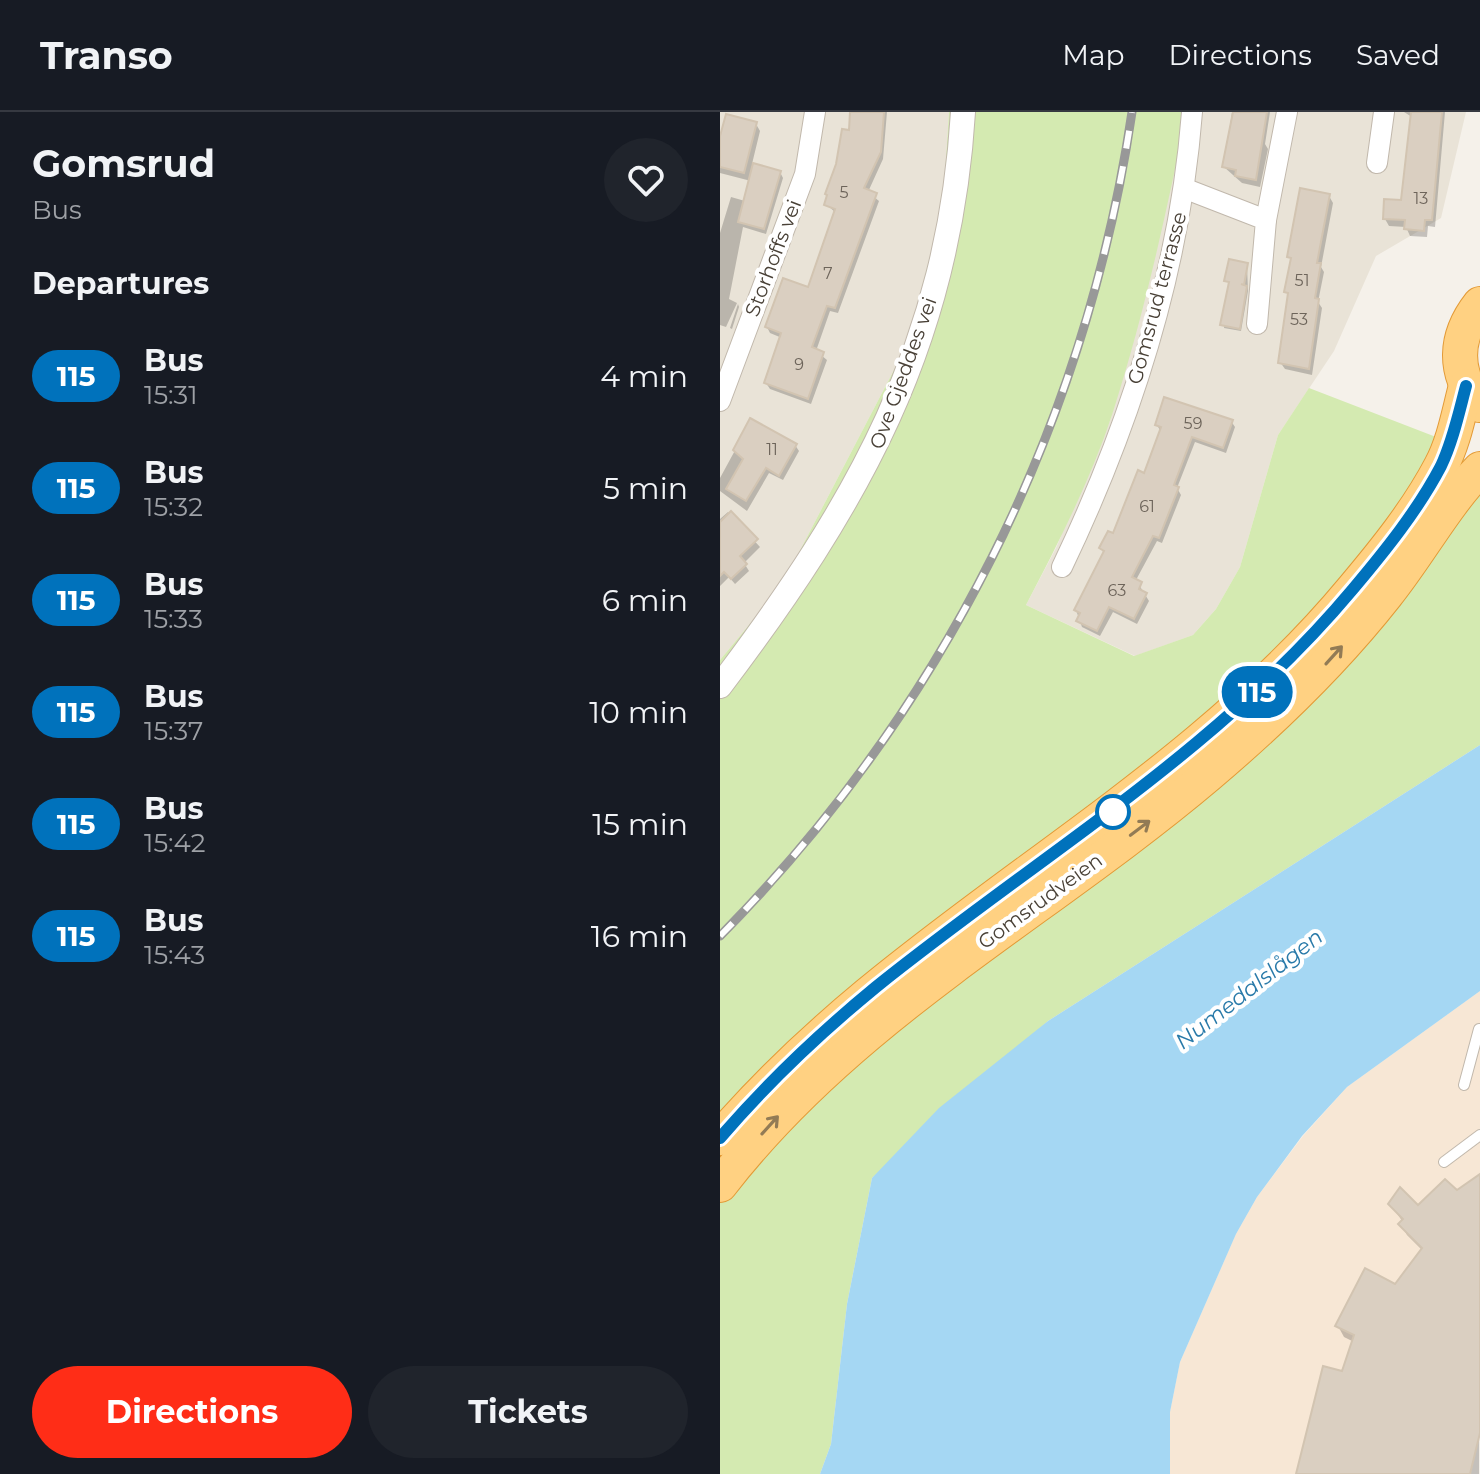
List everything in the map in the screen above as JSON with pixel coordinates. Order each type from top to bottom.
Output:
[{"type":"highway","points":[[1473,396],[1459,351],[1465,325],[1480,304]]},
{"type":"highway","name":"Gomsrudveien","points":[[720,1138],[784,1069],[843,1014],[1147,787],[1275,675],[1364,576],[1432,481],[1473,396]]},
{"type":"highway","name":"Gomsrudveien","points":[[720,1185],[772,1122],[862,1036],[1148,822],[1282,709],[1360,626],[1480,469]]},
{"type":"street","name":"Storhoffs vei","points":[[720,401],[805,174],[815,112]]},
{"type":"street","name":"Ove Gjeddes vei","points":[[720,686],[799,577],[850,498],[896,404],[932,299],[947,236],[963,112]]},
{"type":"street","name":"Gomsrud terrasse","points":[[1062,567],[1094,502],[1149,345],[1186,189],[1192,112]]},
{"type":"street","points":[[1257,324],[1266,220],[1287,112]]},
{"type":"street","points":[[1377,163],[1384,112]]},
{"type":"street","points":[[1186,189],[1266,220]]},
{"type":"lane","points":[[1464,1085],[1479,1029]]},
{"type":"lane","points":[[1444,1162],[1480,1135]]},
{"type":"shaded area","points":[[720,112],[949,112],[943,205],[908,343],[782,585],[720,660]]},
{"type":"shaded area","points":[[1187,112],[1466,112],[1441,218],[1376,256],[1334,351],[1278,435],[1240,567],[1216,609],[1193,635],[1135,656],[1026,605],[1056,548],[1111,418]]},
{"type":"shaded area","points":[[1480,991],[1480,1433],[1470,1474],[1170,1474],[1170,1412],[1180,1362],[1236,1234],[1257,1197],[1303,1136],[1347,1087]]},
{"type":"green space","points":[[949,112],[1187,112],[1144,303],[1112,415],[1084,488],[1026,605],[1134,656],[1193,635],[1216,609],[1240,567],[1278,435],[1309,388],[1449,442],[1480,477],[1480,745],[1048,1021],[872,1178],[847,1304],[831,1444],[820,1474],[720,1474],[720,660],[782,585],[908,343],[943,205]]},
{"type":"water","name":"Numedalslågen","points":[[1480,745],[1480,991],[1347,1087],[1302,1136],[1257,1197],[1236,1234],[1180,1362],[1170,1412],[1170,1474],[820,1474],[831,1444],[847,1304],[872,1178],[939,1108],[1048,1021]]},
{"type":"building","points":[[850,112],[884,112],[881,152],[864,188],[877,193],[835,308],[827,306],[812,347],[824,352],[808,399],[764,383],[781,333],[765,327],[783,278],[808,287],[835,209],[824,205],[825,194],[836,164],[842,129],[849,130]]},
{"type":"building","points":[[1233,112],[1267,112],[1256,180],[1235,176],[1236,170],[1222,167]]},
{"type":"building","points":[[1411,112],[1442,112],[1432,220],[1425,220],[1424,231],[1404,229],[1405,220],[1383,219],[1384,199],[1401,200]]},
{"type":"building","points":[[726,114],[757,122],[744,173],[720,167],[720,136]]},
{"type":"building","points":[[753,163],[781,171],[764,229],[738,222]]},
{"type":"building","points":[[1300,188],[1330,194],[1317,263],[1321,263],[1315,298],[1319,299],[1309,369],[1278,363],[1288,293],[1284,292],[1291,258],[1287,257]]},
{"type":"building","points":[[1229,259],[1248,263],[1240,329],[1220,325],[1229,282],[1224,281]]},
{"type":"building","points":[[1164,397],[1233,420],[1223,448],[1192,437],[1174,485],[1179,487],[1159,538],[1153,536],[1132,577],[1142,582],[1139,589],[1147,593],[1134,619],[1109,607],[1097,631],[1076,621],[1080,613],[1074,610],[1104,551],[1099,548],[1108,531],[1113,533],[1138,470],[1144,473],[1161,427],[1155,425]]},
{"type":"building","points":[[750,418],[797,444],[779,476],[766,468],[746,501],[726,489],[743,459],[733,450]]},
{"type":"building","points":[[731,511],[758,539],[740,556],[747,564],[731,579],[724,572],[720,576],[720,522]]},
{"type":"building","points":[[1480,1174],[1480,1433],[1470,1474],[1296,1474],[1323,1366],[1342,1371],[1354,1335],[1335,1326],[1365,1268],[1395,1284],[1422,1248],[1398,1224],[1403,1219],[1388,1204],[1400,1187],[1418,1205],[1445,1179],[1457,1190]]},
{"type":"railway","points":[[720,936],[800,849],[872,756],[936,659],[992,557],[1040,451],[1079,342],[1110,228],[1132,112]]},
{"type":"bus line","name":"115","points":[[720,1138],[771,1081],[843,1014],[879,984],[1147,787],[1202,742],[1306,644],[1388,546],[1432,481],[1449,446],[1466,386]]}]
